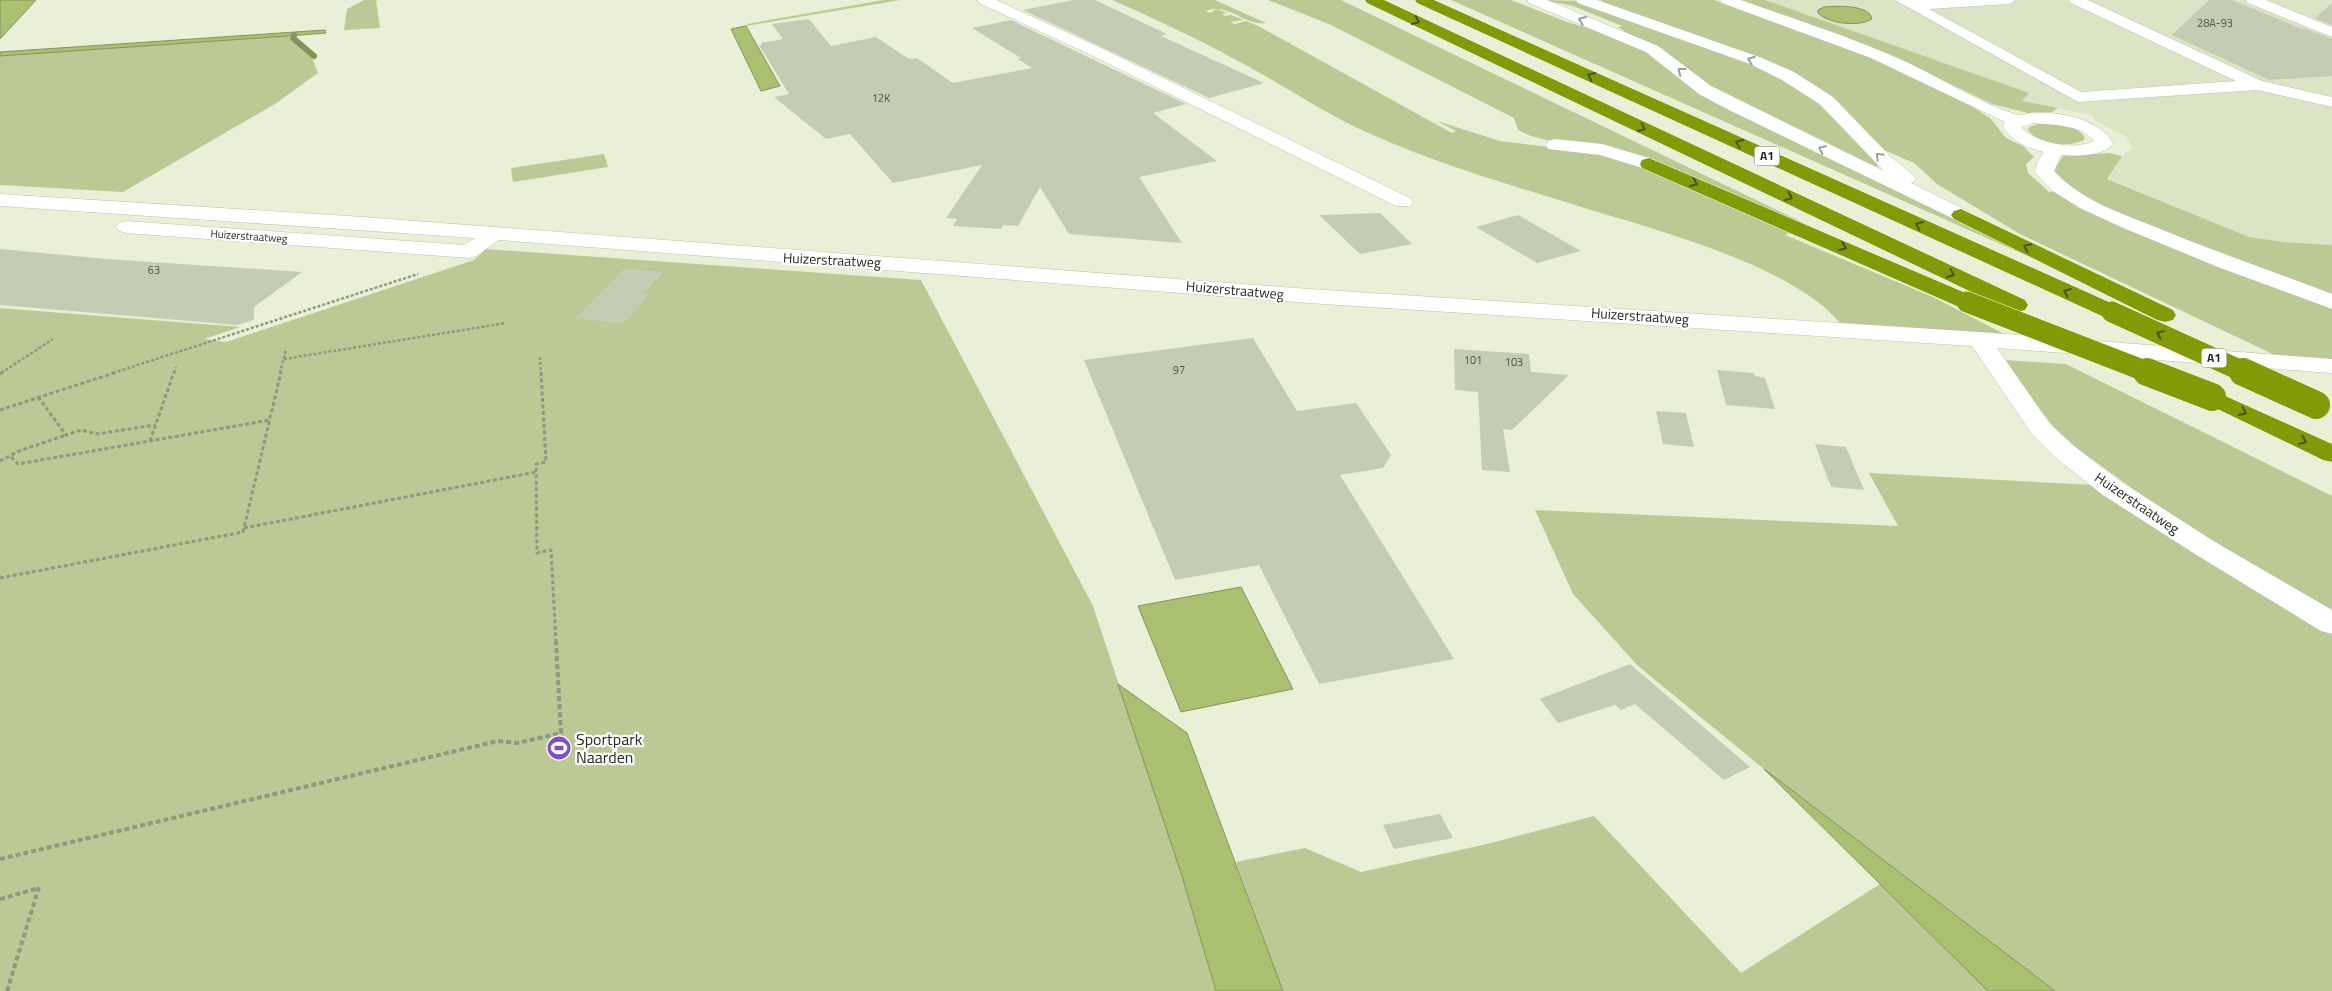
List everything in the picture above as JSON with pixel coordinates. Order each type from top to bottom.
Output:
[{"type":"highway","name":"A1","points":[[1372,0],[2332,454]]},
{"type":"highway","name":"A1","points":[[1422,0],[2324,408]]},
{"type":"highway","name":"A1","points":[[1649,164],[1967,302],[2212,397]]},
{"type":"highway","name":"A1","points":[[1961,215],[2165,315],[2324,408]]},
{"type":"street","points":[[984,0],[1097,52],[1403,202]]},
{"type":"street","name":"A1","points":[[1534,0],[1652,49],[1721,99],[1961,215]]},
{"type":"street","name":"A1","points":[[1583,0],[1756,61],[1802,84],[1827,101],[1883,160],[1902,176],[1923,192],[1961,215]]},
{"type":"street","points":[[1727,0],[1884,58],[2018,122]]},
{"type":"street","points":[[1907,3],[2009,0]]},
{"type":"street","points":[[2076,0],[2257,85],[2332,102]]},
{"type":"street","points":[[2253,0],[2332,32]]},
{"type":"street","points":[[1907,3],[2078,97],[2257,85]]},
{"type":"street","points":[[2061,120],[2078,97]]},
{"type":"street","points":[[2032,118],[2061,120],[2097,133],[2103,138],[2104,143],[2091,149],[2056,148],[2034,143],[2014,133],[2012,127],[2018,122],[2032,118]]},
{"type":"street","name":"A1","points":[[1555,145],[1602,150],[1649,164]]},
{"type":"street","points":[[2056,148],[2045,166],[2045,173],[2049,179],[2071,194],[2201,254],[2332,302]]},
{"type":"street","name":"Huizerstraatweg","points":[[0,200],[493,234],[768,256],[926,265],[1309,296],[1979,339],[2332,366]]},
{"type":"street","name":"Huizerstraatweg","points":[[0,218],[469,252]]},
{"type":"street","points":[[469,252],[493,234]]},
{"type":"street","name":"Huizerstraatweg","points":[[1979,339],[2041,429],[2066,453],[2113,489],[2205,548],[2332,624]]},
{"type":"path","points":[[0,410],[456,261],[469,252]]},
{"type":"path","points":[[284,359],[506,323]]},
{"type":"path","points":[[0,374],[53,339]]},
{"type":"path","points":[[0,578],[243,532],[286,350]]},
{"type":"path","points":[[0,859],[498,741],[517,743],[561,733],[551,550],[537,553],[536,464],[546,462],[540,357]]},
{"type":"path","points":[[150,441],[176,367]]},
{"type":"path","points":[[38,397],[66,435]]},
{"type":"path","points":[[11,457],[18,464],[270,420]]},
{"type":"path","points":[[0,461],[11,457],[19,451],[80,430],[97,434],[155,425]]},
{"type":"path","points":[[244,528],[536,472]]},
{"type":"path","points":[[0,898],[39,888],[7,991]]},
{"type":"shaded area","points":[[0,0],[36,0],[0,39]]},
{"type":"shaded area","points":[[364,0],[378,0],[376,1],[380,28],[344,30],[347,9]]},
{"type":"shaded area","points":[[884,0],[900,0],[746,26],[747,24]]},
{"type":"shaded area","points":[[1112,0],[1215,0],[1266,23],[1250,21],[1218,9],[1227,13],[1222,14],[1225,16],[1231,15],[1244,20],[1230,22],[1235,24],[1246,21],[1260,27],[1452,133],[1456,131],[1437,121],[1500,141],[1596,153],[1630,162],[1792,232],[1785,235],[1933,297],[2006,335],[1840,323],[1818,302],[1789,283],[1717,250],[1473,173],[1373,135],[1329,113],[1206,44]],"holes":[[[1214,9],[1217,9],[1210,13],[1206,11]]]},
{"type":"shaded area","points":[[1268,0],[1341,0],[1812,227],[1818,232],[1690,177],[1531,136],[1518,130],[1514,118],[1331,25]]},
{"type":"shaded area","points":[[1451,0],[1511,0],[1644,49],[1686,81],[2034,259]]},
{"type":"shaded area","points":[[1544,0],[1579,1],[1764,68],[1812,97],[1878,165],[1875,168],[1735,103],[1618,27],[1622,26],[1573,6]]},
{"type":"shaded area","points":[[1601,0],[1714,0],[1872,57],[1967,103],[1991,119],[2006,138],[2023,146],[2034,157],[2026,164],[2028,173],[2049,192],[2074,190],[2055,172],[2063,156],[2109,153],[2122,156],[2107,179],[2249,237],[2283,242],[2332,245],[2332,360],[2279,357],[2020,234],[1937,184],[1914,163],[1884,150],[1825,93],[1603,3]]},
{"type":"shaded area","points":[[1735,0],[1765,0],[2029,93],[2022,101],[2058,108],[2052,112],[2028,113],[1992,104],[1926,72]]},
{"type":"shaded area","points":[[1765,0],[2332,0],[2332,245],[2283,242],[2249,237],[2106,178],[2122,156],[2131,150],[2132,146],[2126,137],[2093,119],[2092,115],[2021,101],[2028,93]]},
{"type":"shaded area","points":[[1844,6],[1859,8],[1870,14],[1872,19],[1852,24],[1836,22],[1818,13],[1818,10],[1824,7]]},
{"type":"shaded area","points":[[746,26],[780,86],[761,91],[731,29]]},
{"type":"shaded area","points":[[325,30],[326,33],[0,56],[0,52]]},
{"type":"shaded area","points":[[288,36],[312,58],[318,73],[275,104],[123,192],[0,185],[0,56]]},
{"type":"shaded area","points":[[2039,124],[2072,128],[2078,130],[2085,139],[2072,144],[2047,141],[2032,135],[2028,130],[2029,127]]},
{"type":"shaded area","points":[[604,154],[608,167],[513,182],[511,168]]},
{"type":"shaded area","name":"Sportpark Naarden","points":[[486,249],[921,280],[1093,606],[1182,876],[1216,991],[0,991],[0,308],[240,327],[204,339],[226,342],[474,260]]},
{"type":"shaded area","points":[[2005,360],[2066,364],[2332,496],[2332,613],[2161,509],[2082,452],[2058,432],[2028,395]]},
{"type":"shaded area","points":[[1869,473],[2093,485],[2214,565],[2332,634],[2332,991],[2055,991],[1764,769],[1638,666],[1573,594],[1535,510],[1898,526]]},
{"type":"shaded area","points":[[1241,587],[1293,689],[1181,712],[1138,606]]},
{"type":"shaded area","points":[[1118,684],[1187,733],[1283,991],[1216,991],[1182,876]]},
{"type":"shaded area","points":[[1764,769],[2055,991],[1988,991]]},
{"type":"shaded area","points":[[1594,816],[1741,973],[1880,884],[1988,991],[1283,991],[1236,862],[1305,848],[1361,872],[1487,844]]},
{"type":"building","points":[[1073,0],[1095,0],[1167,34],[1161,36],[1264,83],[1209,98],[1023,10]]},
{"type":"building","points":[[2209,0],[2232,0],[2302,29],[2304,28],[2332,39],[2332,76],[2269,80],[2172,35]]},
{"type":"building","points":[[2332,3],[2332,25],[2315,18]]},
{"type":"building","points":[[809,19],[831,46],[876,37],[909,59],[917,58],[953,83],[1032,68],[1018,59],[1021,58],[972,28],[1011,20],[1186,104],[1153,113],[1217,161],[1139,177],[1182,243],[1069,234],[1040,187],[1018,226],[1003,225],[1001,229],[953,226],[957,219],[946,218],[982,165],[893,183],[850,134],[826,139],[774,97],[789,94],[759,45],[783,39],[772,24]]},
{"type":"building","points":[[1380,213],[1412,244],[1360,254],[1319,215]]},
{"type":"building","points":[[1518,215],[1581,251],[1537,263],[1476,227]]},
{"type":"building","points":[[0,249],[106,259],[302,272],[254,307],[254,320],[237,325],[0,305]]},
{"type":"building","points":[[624,269],[664,272],[643,294],[649,295],[624,323],[575,319]]},
{"type":"building","points":[[1253,338],[1297,411],[1356,403],[1391,455],[1383,468],[1340,475],[1454,659],[1319,684],[1259,565],[1175,580],[1084,360]]},
{"type":"building","points":[[1454,349],[1529,354],[1531,372],[1569,375],[1512,430],[1503,429],[1510,472],[1482,470],[1478,392],[1455,390]]},
{"type":"building","points":[[1717,370],[1754,373],[1755,376],[1765,378],[1775,409],[1726,405]]},
{"type":"building","points":[[1656,411],[1686,413],[1694,447],[1663,444]]},
{"type":"building","points":[[1815,444],[1846,447],[1864,490],[1831,487]]},
{"type":"building","points":[[1630,664],[1750,767],[1724,780],[1635,704],[1621,710],[1615,705],[1558,723],[1540,699]]},
{"type":"building","points":[[1440,814],[1453,838],[1394,849],[1383,825]]},
{"type":"waterway","points":[[294,35],[293,38],[314,56]]},
{"type":"place","name":"Sportpark Naarden","points":[[559,748]]}]
